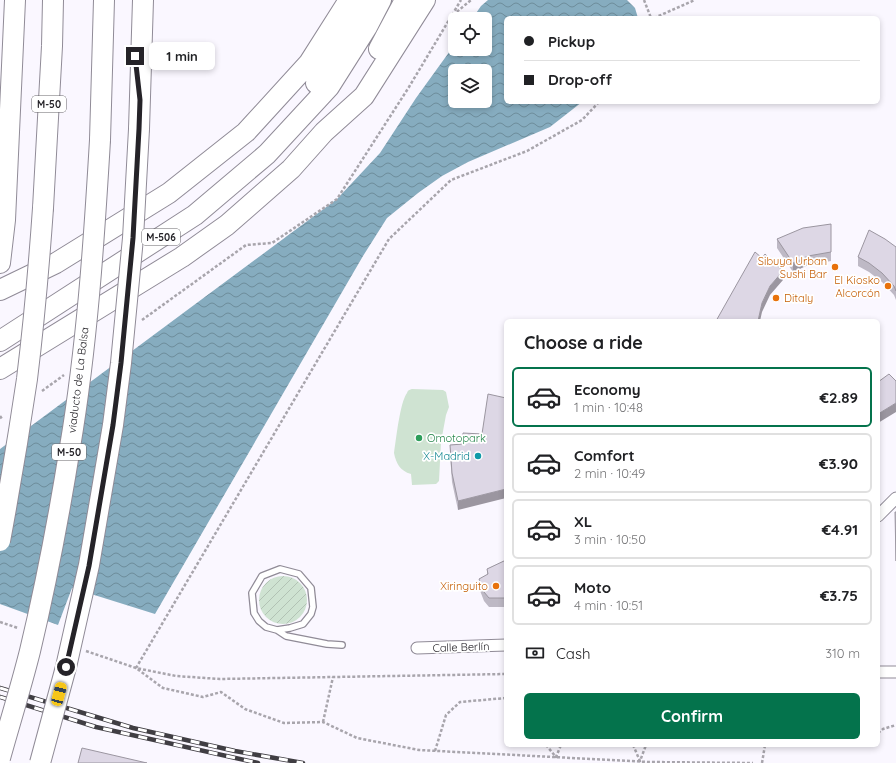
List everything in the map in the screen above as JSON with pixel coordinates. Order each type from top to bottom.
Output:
[{"type":"highway","points":[[0,263],[4,220],[15,0]]},
{"type":"highway","name":"M-50","points":[[0,541],[14,466],[27,378],[36,300],[43,208],[52,46],[53,0]]},
{"type":"highway","name":"viaducto de La Balsa","points":[[0,758],[31,645],[50,558],[70,446],[82,358],[95,219],[100,140],[104,0]]},
{"type":"highway","points":[[132,0],[133,41],[140,100]]},
{"type":"highway","points":[[40,763],[66,667],[89,566],[113,425],[131,262],[139,129],[144,0]]},
{"type":"highway","points":[[0,290],[56,263],[169,193],[246,132],[309,63],[349,0]]},
{"type":"highway","points":[[266,154],[322,75],[363,0]]},
{"type":"highway","name":"M-506","points":[[0,341],[195,215],[266,154],[330,87],[367,27],[380,0]]},
{"type":"highway","name":"M-506","points":[[0,369],[182,257],[227,226],[291,168],[324,132],[357,86],[405,0]]},
{"type":"highway","points":[[324,132],[364,96],[425,0]]},
{"type":"street","points":[[880,514],[895,500]]},
{"type":"street","name":"Calle Berlín","points":[[416,648],[504,645]]},
{"type":"street","points":[[880,672],[896,672]]},
{"type":"lane","points":[[277,630],[303,624],[311,614],[313,608],[311,588],[299,574],[280,569],[262,576],[252,593],[254,613],[259,621],[266,627],[277,630],[286,636],[327,644],[342,645]]},
{"type":"path","points":[[454,12],[461,0]]},
{"type":"path","points":[[456,12],[471,0]]},
{"type":"path","points":[[644,0],[650,16]]},
{"type":"path","points":[[659,16],[695,0]]},
{"type":"path","points":[[137,323],[246,245],[272,243],[337,199],[409,87],[448,21]]},
{"type":"path","points":[[597,104],[582,120],[527,151],[451,180],[389,239],[136,668],[163,688],[203,697],[221,692],[245,709],[284,723],[323,722],[357,738],[419,750],[640,761],[753,763]]},
{"type":"path","points":[[40,392],[66,374]]},
{"type":"path","points":[[1,419],[8,415]]},
{"type":"path","points":[[176,676],[220,679],[504,674]]},
{"type":"path","points":[[323,722],[333,677]]},
{"type":"path","points":[[435,751],[446,715],[460,702],[504,698]]},
{"type":"path","points":[[880,731],[896,725]]},
{"type":"path","points":[[548,747],[556,757]]},
{"type":"path","points":[[556,757],[559,747]]},
{"type":"path","points":[[634,747],[640,761]]},
{"type":"path","points":[[640,761],[645,747]]},
{"type":"path","points":[[762,763],[765,747]]},
{"type":"green space","name":"Omotopark","points":[[412,389],[443,390],[446,392],[449,407],[441,442],[439,481],[436,484],[412,485],[411,474],[401,469],[395,457],[394,453],[402,404],[408,391]]},
{"type":"green space","points":[[283,576],[292,578],[300,583],[305,591],[307,600],[305,609],[300,617],[292,622],[283,624],[274,622],[266,617],[261,609],[259,600],[261,591],[266,583],[274,578]]},
{"type":"water","points":[[488,0],[627,0],[635,8],[637,16],[504,16],[504,104],[579,104],[550,127],[468,162],[442,176],[387,218],[363,256],[155,614],[72,588],[58,625],[0,604],[0,449],[337,199],[380,153],[416,98],[448,54],[448,56],[492,56],[492,12],[477,12]]},
{"type":"building","points":[[831,224],[831,252],[808,256],[793,263],[777,239],[803,228]]},
{"type":"building","points":[[869,230],[896,247],[896,291],[894,286],[882,273],[858,257]]},
{"type":"building","points":[[755,252],[762,258],[765,254],[783,271],[770,286],[762,303],[758,319],[717,319]]},
{"type":"building","points":[[889,374],[896,381],[896,403],[880,413],[880,381]]},
{"type":"building","name":"X-Madrid","points":[[488,394],[504,398],[504,490],[458,501],[452,473],[450,445],[463,444],[463,433],[482,434]]},
{"type":"building","points":[[895,512],[896,512],[896,561]]},
{"type":"building","points":[[504,561],[504,598],[489,598],[484,592],[479,579],[488,574],[487,569]]},
{"type":"building","points":[[82,748],[147,763],[78,763]]},
{"type":"railway","points":[[0,688],[133,728],[235,751],[303,763]]},
{"type":"railway","points":[[0,697],[96,727],[258,763]]},
{"type":"place","name":"Sibuya Urban Sushi Bar","points":[[835,267]]},
{"type":"place","name":"El Kiosko Alcorcón","points":[[888,286]]},
{"type":"place","name":"Ditaly","points":[[776,298]]},
{"type":"place","name":"Omotopark","points":[[419,438]]},
{"type":"place","name":"X-Madrid","points":[[478,456]]},
{"type":"place","name":"Xiringuito","points":[[496,586]]},
{"type":"route","points":[[66,667],[89,566],[113,425],[121,363],[133,238],[139,129],[140,100],[135,56]]}]
